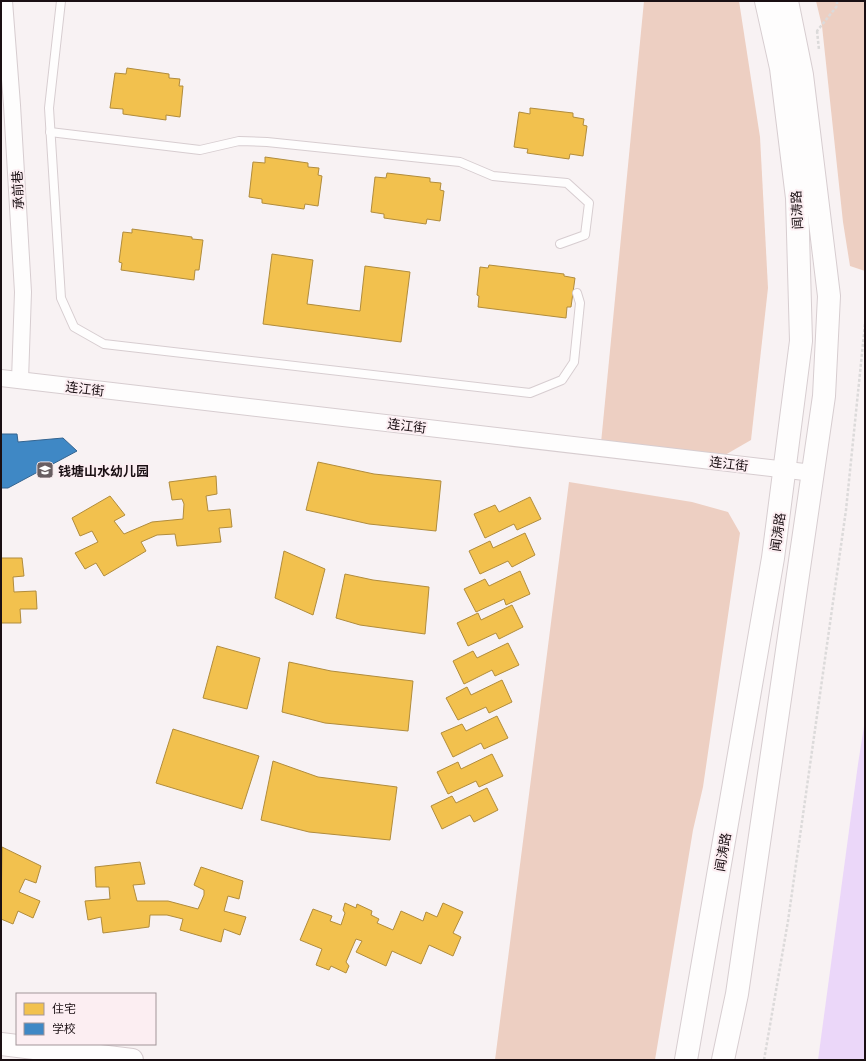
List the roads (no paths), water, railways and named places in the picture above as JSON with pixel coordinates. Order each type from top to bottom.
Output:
[{"type":"main road","name":"闻涛路","points":[[686,1060],[773,558],[801,341],[797,198],[781,68],[766,1]]},
{"type":"main road","name":"闻涛路","points":[[723,1060],[738,986],[824,396],[829,296],[802,75],[787,1]]},
{"type":"main road","points":[[1,1044],[132,1060]]},
{"type":"street","name":"承前巷","points":[[4,1],[12,105],[23,292],[20,380]]},
{"type":"street","name":"连江街","points":[[1,378],[813,473]]},
{"type":"lane","points":[[61,1],[50,108],[50,132],[61,298],[74,327],[104,344],[530,393],[562,380],[574,362],[580,303],[577,293]]},
{"type":"lane","points":[[50,132],[200,150],[239,140],[267,142],[460,162],[493,176],[567,183],[589,203],[585,236],[560,244]]},
{"type":"place","name":"钱塘山水幼儿园","points":[[45,470]]}]
